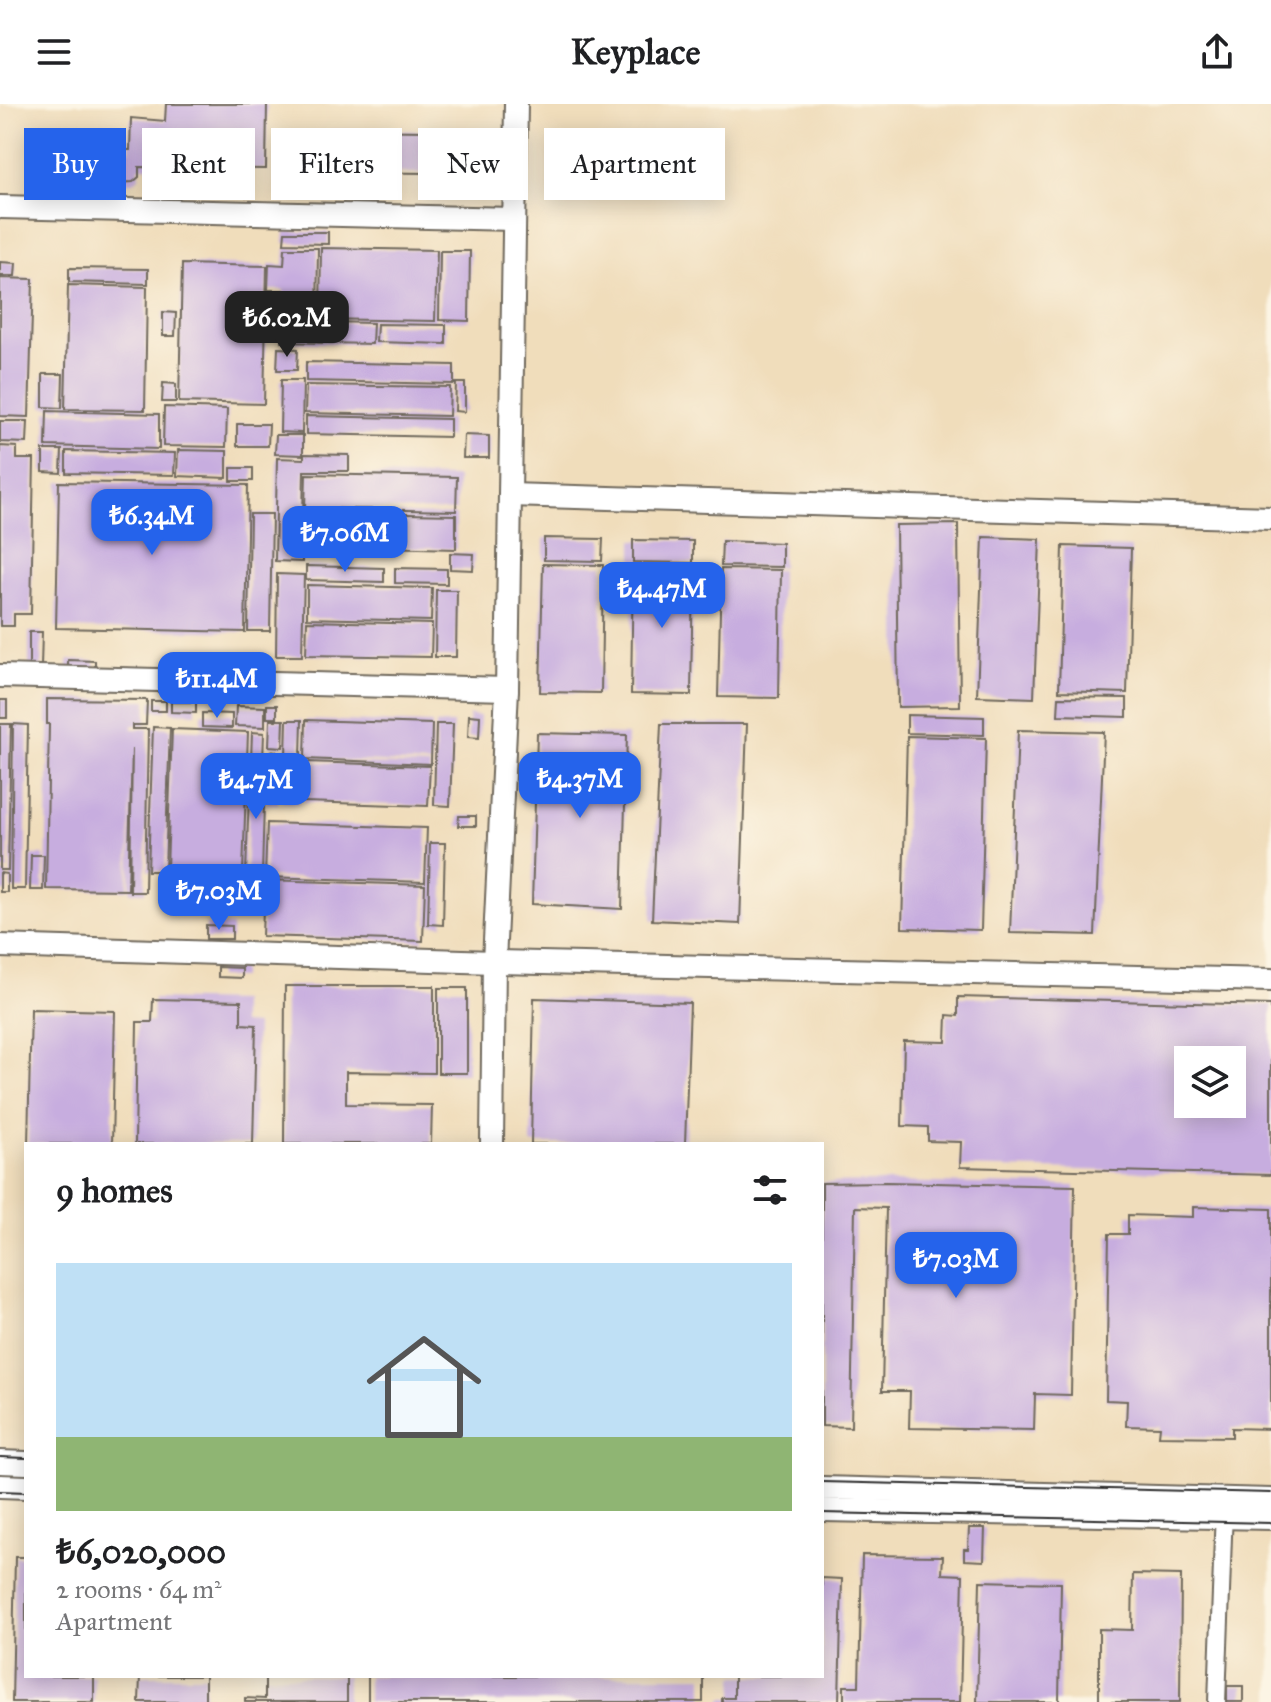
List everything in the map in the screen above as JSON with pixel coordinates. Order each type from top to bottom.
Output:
[{"type":"street","points":[[492,1142],[494,962],[507,689],[516,104]]},
{"type":"street","points":[[0,207],[514,219]]},
{"type":"street","points":[[510,495],[1271,518]]},
{"type":"street","points":[[0,676],[507,689]]},
{"type":"street","points":[[0,946],[494,962],[1271,980]]},
{"type":"street","points":[[0,1462],[24,1463]]},
{"type":"street","points":[[0,1486],[24,1487]]},
{"type":"street","points":[[824,1488],[1224,1508],[1271,1518]]},
{"type":"street","points":[[824,1510],[1224,1508],[1271,1500]]},
{"type":"street","points":[[1217,1702],[1224,1508]]},
{"type":"building","points":[[166,104],[267,104],[266,169],[255,169],[255,128],[142,128],[142,167],[139,167],[139,177],[126,182],[126,150],[130,150],[131,118],[165,121]]},
{"type":"building","points":[[402,131],[418,131],[418,173],[402,173]]},
{"type":"building","points":[[285,232],[328,232],[328,244],[284,243]]},
{"type":"building","points":[[285,248],[318,248],[317,318],[283,317],[284,290],[268,290],[269,264],[284,265]]},
{"type":"building","points":[[321,248],[437,250],[435,321],[320,319]]},
{"type":"building","points":[[440,251],[470,251],[469,321],[439,320]]},
{"type":"building","points":[[0,262],[16,263],[15,276],[0,276]]},
{"type":"building","points":[[182,264],[267,266],[264,404],[179,402]]},
{"type":"building","points":[[69,268],[148,269],[148,284],[69,282]]},
{"type":"building","points":[[0,278],[33,279],[29,417],[0,416]]},
{"type":"building","points":[[68,285],[147,287],[145,410],[65,409]]},
{"type":"building","points":[[163,312],[176,313],[175,336],[163,336]]},
{"type":"building","points":[[282,321],[373,323],[372,344],[281,342]]},
{"type":"building","points":[[377,324],[446,325],[446,344],[376,342]]},
{"type":"building","points":[[278,348],[298,349],[297,370],[277,370]]},
{"type":"building","points":[[306,362],[454,365],[454,384],[306,381]]},
{"type":"building","points":[[43,374],[63,374],[62,408],[43,407]]},
{"type":"building","points":[[281,380],[303,380],[302,433],[280,432]]},
{"type":"building","points":[[163,383],[176,384],[176,402],[162,402]]},
{"type":"building","points":[[456,383],[465,383],[465,412],[455,411]]},
{"type":"building","points":[[306,385],[450,387],[449,416],[305,413]]},
{"type":"building","points":[[164,407],[227,409],[226,447],[163,446]]},
{"type":"building","points":[[47,411],[159,414],[159,449],[46,446]]},
{"type":"building","points":[[306,416],[450,419],[450,437],[306,434]]},
{"type":"building","points":[[0,421],[28,421],[27,443],[0,442]]},
{"type":"building","points":[[237,424],[269,424],[268,446],[237,446]]},
{"type":"building","points":[[276,435],[303,435],[303,455],[275,454]]},
{"type":"building","points":[[464,435],[489,436],[489,458],[463,458]]},
{"type":"building","points":[[0,446],[17,447],[17,459],[34,459],[31,614],[14,614],[14,626],[0,626]]},
{"type":"building","points":[[43,450],[62,450],[61,473],[43,472]]},
{"type":"building","points":[[178,450],[227,451],[227,478],[177,476]]},
{"type":"building","points":[[66,451],[175,453],[174,475],[66,473]]},
{"type":"building","points":[[304,454],[349,455],[349,471],[304,471],[302,562],[275,561],[277,458],[304,459]]},
{"type":"building","points":[[231,468],[253,468],[253,481],[231,481]]},
{"type":"building","points":[[306,474],[457,477],[456,511],[305,508]]},
{"type":"building","points":[[59,482],[248,485],[245,632],[56,628]]},
{"type":"building","points":[[305,512],[456,515],[456,549],[305,545]]},
{"type":"building","points":[[250,514],[272,514],[270,631],[248,631]]},
{"type":"building","points":[[958,524],[960,706],[898,707],[896,525]]},
{"type":"building","points":[[983,537],[1040,539],[1034,698],[977,696]]},
{"type":"building","points":[[544,538],[603,539],[602,561],[544,560]]},
{"type":"building","points":[[633,540],[693,541],[693,563],[633,562]]},
{"type":"building","points":[[722,541],[782,543],[782,567],[721,566]]},
{"type":"building","points":[[1063,546],[1131,548],[1127,693],[1059,691]]},
{"type":"building","points":[[450,553],[474,554],[473,570],[450,569]]},
{"type":"building","points":[[543,564],[603,565],[601,693],[540,692]]},
{"type":"building","points":[[633,565],[693,567],[691,695],[631,694]]},
{"type":"building","points":[[306,566],[384,568],[384,582],[306,580]]},
{"type":"building","points":[[395,568],[447,569],[447,584],[395,583]]},
{"type":"building","points":[[721,569],[781,570],[779,698],[718,697]]},
{"type":"building","points":[[277,574],[304,575],[302,656],[276,656]]},
{"type":"building","points":[[307,585],[432,588],[431,621],[307,618]]},
{"type":"building","points":[[436,590],[457,590],[456,657],[435,657]]},
{"type":"building","points":[[307,621],[432,624],[431,657],[306,655]]},
{"type":"building","points":[[29,632],[42,632],[41,667],[29,667]]},
{"type":"building","points":[[68,660],[95,661],[95,673],[68,673]]},
{"type":"building","points":[[1059,697],[1127,698],[1127,717],[1058,715]]},
{"type":"building","points":[[47,699],[147,700],[146,725],[132,725],[132,729],[148,729],[145,892],[130,892],[132,749],[128,890],[46,889]]},
{"type":"building","points":[[0,700],[7,700],[7,718],[0,718]]},
{"type":"building","points":[[151,701],[166,701],[166,711],[151,711]]},
{"type":"building","points":[[171,702],[196,702],[196,713],[171,712]]},
{"type":"building","points":[[267,705],[277,705],[277,718],[267,718]]},
{"type":"building","points":[[236,706],[265,707],[265,727],[235,726]]},
{"type":"building","points":[[202,713],[232,714],[232,728],[202,727]]},
{"type":"building","points":[[469,715],[480,716],[479,738],[468,737]]},
{"type":"building","points":[[907,715],[984,717],[984,735],[907,733]]},
{"type":"building","points":[[270,720],[284,720],[283,747],[269,746]]},
{"type":"building","points":[[287,720],[302,720],[301,757],[286,756]]},
{"type":"building","points":[[306,720],[432,724],[431,764],[305,759]]},
{"type":"building","points":[[0,724],[11,724],[8,870],[0,870]]},
{"type":"building","points":[[13,724],[28,725],[25,889],[11,889]]},
{"type":"building","points":[[436,724],[453,724],[450,806],[434,805]]},
{"type":"building","points":[[661,724],[747,724],[740,924],[652,920]]},
{"type":"building","points":[[153,727],[170,728],[165,871],[148,871]]},
{"type":"building","points":[[172,729],[248,732],[243,872],[167,869]]},
{"type":"building","points":[[1018,730],[1104,732],[1095,935],[1010,933]]},
{"type":"building","points":[[252,732],[264,733],[263,761],[251,761]]},
{"type":"building","points":[[537,733],[627,735],[622,909],[532,904]]},
{"type":"building","points":[[907,736],[986,738],[981,930],[902,928]]},
{"type":"building","points":[[273,751],[278,756],[273,761],[268,756]]},
{"type":"building","points":[[305,762],[430,766],[428,806],[304,802]]},
{"type":"building","points":[[250,767],[265,767],[262,874],[246,873]]},
{"type":"building","points":[[269,767],[279,767],[278,804],[267,804]]},
{"type":"building","points":[[283,768],[300,769],[299,803],[282,802]]},
{"type":"building","points":[[459,816],[476,816],[476,826],[458,826]]},
{"type":"building","points":[[267,823],[427,828],[425,882],[265,877]]},
{"type":"building","points":[[430,843],[445,843],[443,925],[428,924]]},
{"type":"building","points":[[31,855],[44,855],[43,890],[30,890]]},
{"type":"building","points":[[0,873],[7,874],[7,892],[0,892]]},
{"type":"building","points":[[191,876],[246,877],[246,902],[190,900]]},
{"type":"building","points":[[264,880],[425,885],[423,941],[262,936]]},
{"type":"building","points":[[206,925],[232,926],[232,939],[206,939]]},
{"type":"building","points":[[218,967],[242,968],[242,978],[218,977]]},
{"type":"building","points":[[285,986],[434,986],[434,1073],[346,1072],[346,1104],[432,1105],[431,1142],[284,1142]]},
{"type":"building","points":[[438,988],[467,988],[467,1073],[438,1073]]},
{"type":"building","points":[[958,997],[1271,1005],[1271,1175],[960,1167],[961,1142],[928,1141],[928,1127],[902,1126],[904,1041],[946,1042],[947,1015],[958,1016]]},
{"type":"building","points":[[534,998],[690,1003],[685,1142],[531,1142]]},
{"type":"building","points":[[153,999],[241,1001],[241,1024],[256,1025],[253,1142],[135,1142],[137,1022],[152,1022]]},
{"type":"building","points":[[31,1009],[115,1011],[112,1142],[28,1142]]},
{"type":"building","points":[[824,1183],[1075,1186],[1071,1395],[1035,1394],[1034,1430],[909,1428],[910,1391],[882,1391],[886,1208],[855,1207],[851,1427],[824,1426]]},
{"type":"building","points":[[1193,1207],[1271,1209],[1271,1429],[1232,1428],[1232,1437],[1159,1436],[1160,1427],[1126,1426],[1127,1401],[1106,1400],[1109,1234],[1128,1234],[1128,1215],[1193,1217]]},
{"type":"building","points":[[969,1528],[985,1528],[984,1561],[964,1560]]},
{"type":"building","points":[[862,1555],[943,1556],[942,1574],[963,1575],[960,1702],[844,1702],[844,1686],[859,1686]]},
{"type":"building","points":[[15,1557],[24,1557],[24,1678],[94,1678],[94,1702],[12,1702]]},
{"type":"building","points":[[1133,1574],[1181,1575],[1180,1702],[1099,1702],[1099,1629],[1132,1630]]},
{"type":"building","points":[[824,1578],[842,1579],[839,1702],[722,1702],[722,1698],[734,1698],[734,1678],[824,1678]]},
{"type":"building","points":[[980,1581],[1061,1583],[1059,1702],[977,1702]]},
{"type":"building","points":[[140,1678],[205,1678],[205,1702],[139,1702]]},
{"type":"building","points":[[265,1678],[347,1678],[347,1702],[245,1702],[245,1698],[265,1699]]},
{"type":"building","points":[[368,1678],[703,1678],[703,1702],[368,1702]]},
{"type":"building","points":[[1227,1686],[1243,1686],[1243,1702],[1227,1702]]},
{"type":"tram line","points":[[0,1457],[24,1458]]},
{"type":"tram line","points":[[824,1482],[1271,1493]]},
{"type":"tram line","points":[[0,1491],[24,1492]]},
{"type":"tram line","points":[[824,1513],[1271,1523]]}]
